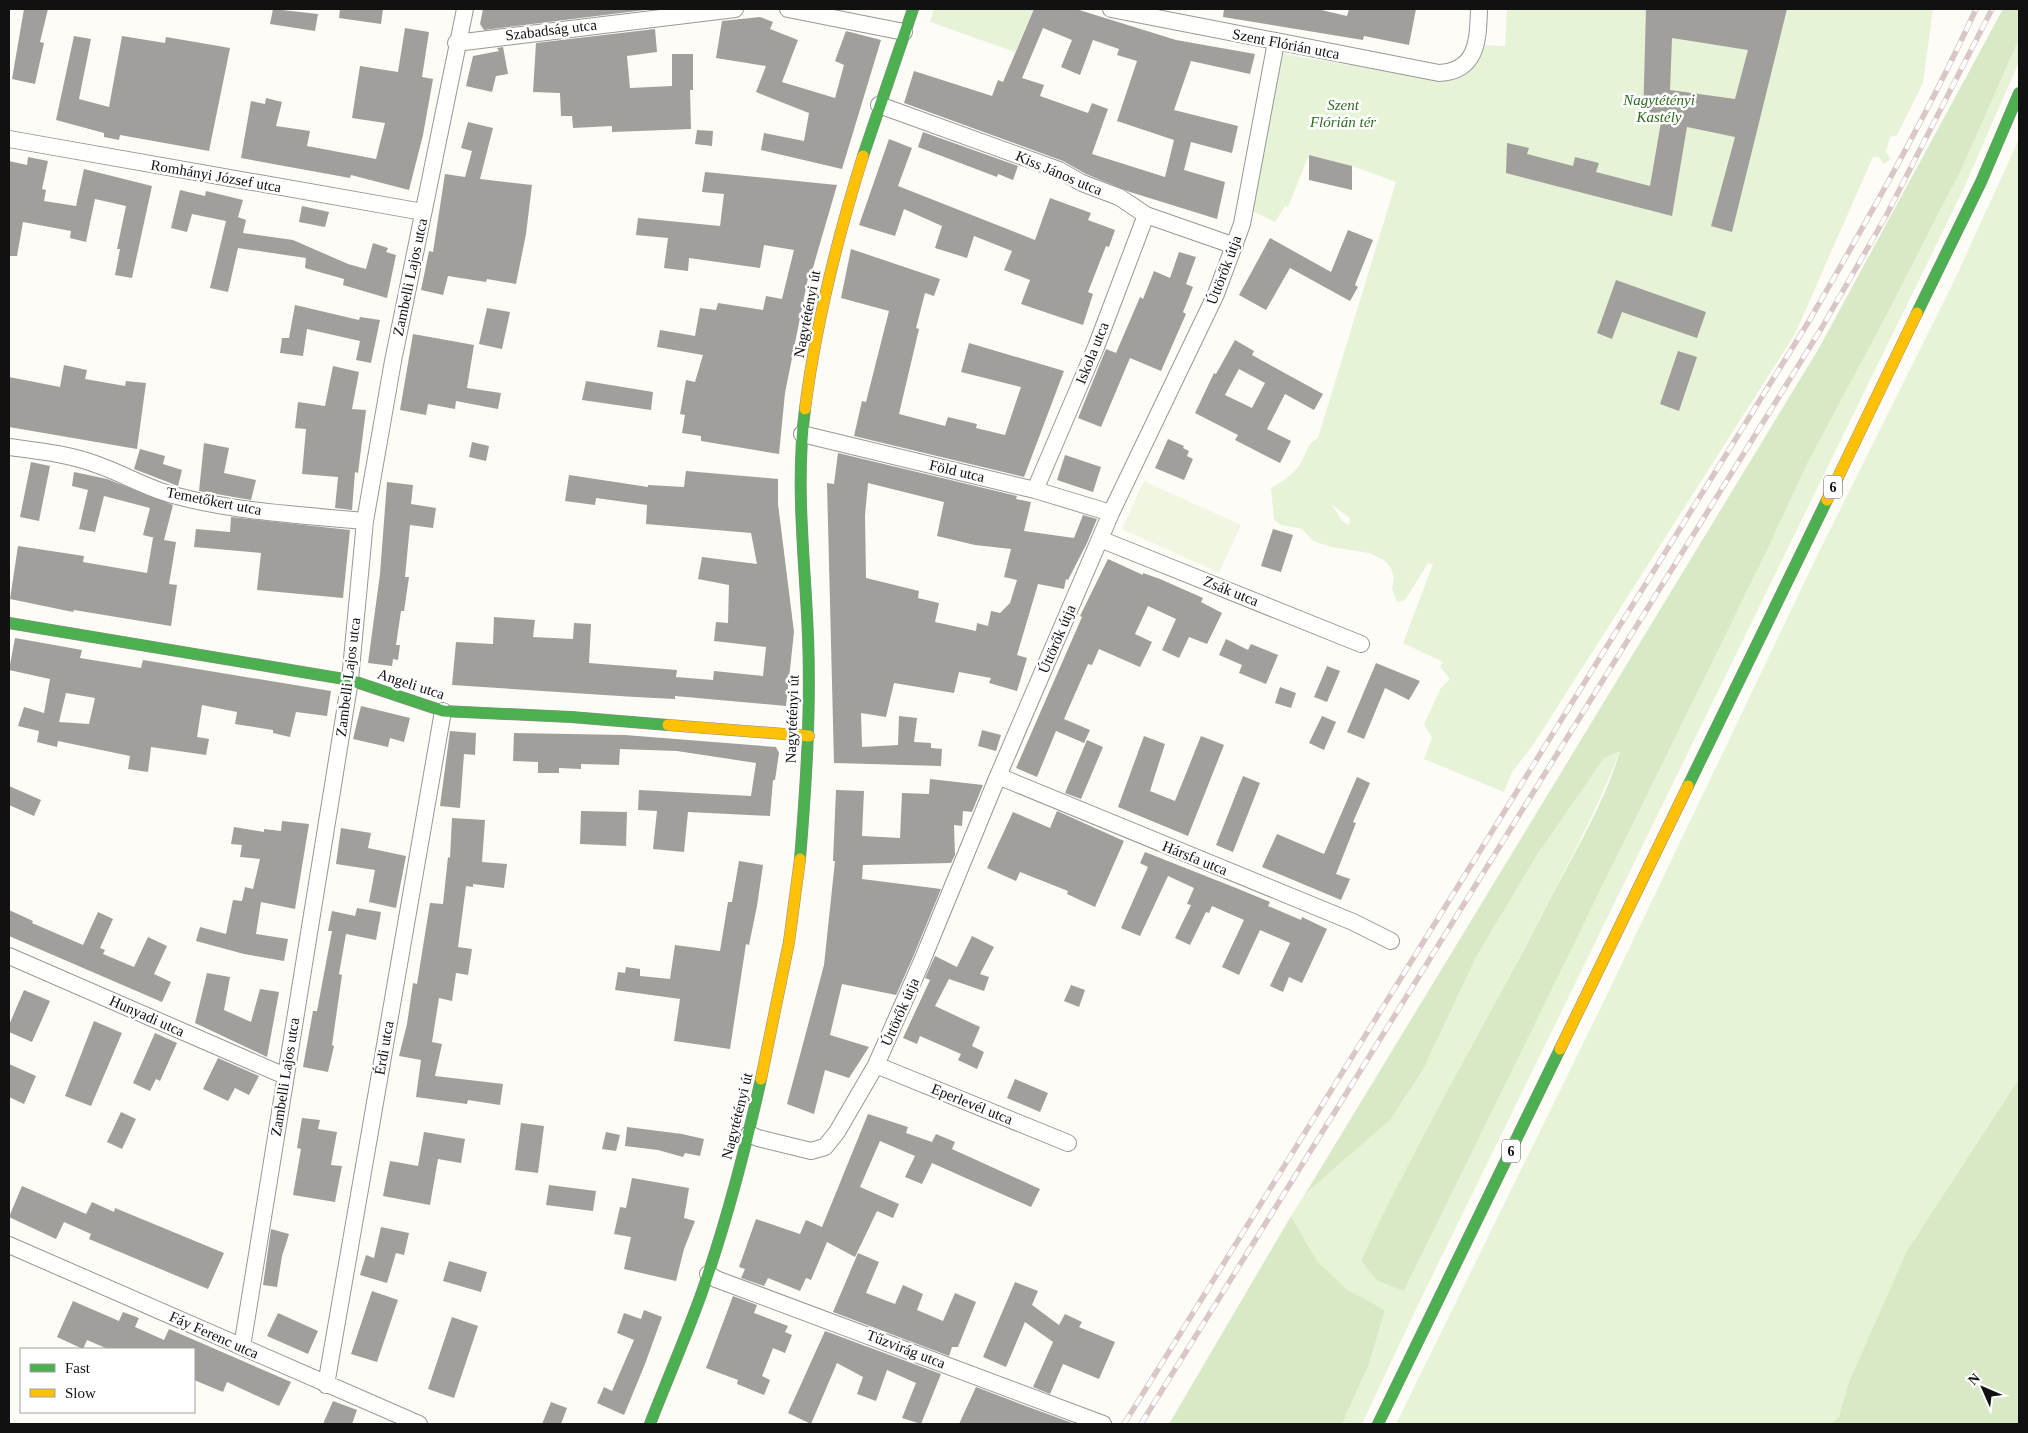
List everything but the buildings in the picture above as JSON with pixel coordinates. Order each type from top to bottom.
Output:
[{"type":"main road","name":"Nagytétényi út","points":[[650,1424],[708,1274],[749,1134],[789,954],[796,895],[809,736],[808,640],[801,479],[802,434],[806,396],[834,256],[879,105],[913,9]]},
{"type":"main road","name":"6","points":[[1378,1424],[1981,182],[2019,94]]},
{"type":"main road","name":"Angeli utca","points":[[9,623],[350,680],[443,710],[572,717],[809,736]]},
{"type":"street","name":"Zambelli Lajos utca","points":[[242,1347],[284,1076],[350,680],[366,522],[393,361],[456,43],[465,9]]},
{"type":"street","name":"Szabadság utca","points":[[456,43],[735,9]]},
{"type":"street","points":[[788,9],[904,32]]},
{"type":"street","name":"Szent Flórián utca","points":[[1112,9],[1439,73],[1450,73],[1460,68],[1475,49],[1478,40],[1479,9]]},
{"type":"street","name":"Úttörők útja","points":[[749,1134],[811,1151],[825,1147],[837,1132],[876,1064],[922,961],[998,776],[1111,513],[1216,294],[1235,246],[1242,224],[1276,42]]},
{"type":"street","name":"Kiss János utca","points":[[879,105],[1058,170],[1082,183],[1119,197],[1146,215],[1235,246]]},
{"type":"street","name":"Romhányi József utca","points":[[9,139],[424,212]]},
{"type":"street","name":"Iskola utca","points":[[1035,490],[1096,347],[1146,215]]},
{"type":"street","name":"Föld utca","points":[[802,434],[1035,490],[1111,513]]},
{"type":"street","name":"Temetőkert utca","points":[[9,446],[78,458],[100,465],[153,489],[234,508],[366,522]]},
{"type":"street","name":"Zsák utca","points":[[1100,539],[1361,644]]},
{"type":"street","name":"Érdi utca","points":[[326,1385],[443,710]]},
{"type":"street","name":"Hársfa utca","points":[[998,776],[1353,922],[1391,941]]},
{"type":"street","name":"Hunyadi utca","points":[[9,956],[284,1076]]},
{"type":"street","name":"Eperlevél utca","points":[[876,1064],[1068,1143]]},
{"type":"street","name":"Fáy Ferenc utca","points":[[9,1245],[419,1424]]},
{"type":"street","name":"Tűzvirág utca","points":[[708,1274],[716,1279],[1103,1424]]},
{"type":"green space","points":[[934,9],[1034,9],[1015,52],[930,22]]},
{"type":"green space","points":[[1507,9],[1933,9],[1923,83],[1897,135],[1890,137],[1886,152],[1891,159],[1884,164],[1879,157],[1873,157],[1795,334],[1533,745],[1512,772],[1504,792],[1424,759],[1432,738],[1424,724],[1441,688],[1450,679],[1440,667],[1443,662],[1403,643],[1433,564],[1428,563],[1405,600],[1397,602],[1392,589],[1394,578],[1391,568],[1384,560],[1369,553],[1331,547],[1313,541],[1302,529],[1281,525],[1274,520],[1271,488],[1294,472],[1309,446],[1318,438],[1396,182],[1352,166],[1309,155],[1288,207],[1285,206],[1275,222],[1248,209],[1279,57],[1283,54],[1439,80],[1481,47],[1486,45],[1505,46]],"holes":[[[1332,505],[1350,518],[1349,525],[1342,521]]]},
{"type":"green space","points":[[2003,9],[2019,9],[2019,39],[1962,168],[1808,462],[1770,544],[1404,1291],[1376,1280],[1361,1260],[1427,1130],[1585,834],[1613,772],[1620,751],[1604,758],[1537,855],[1476,957],[1423,1070],[1390,1120],[1305,1194],[1819,348]]},
{"type":"green space","points":[[2019,39],[2019,62],[1963,190],[1416,1309],[1362,1424],[1342,1424],[1369,1364],[1385,1310],[1346,1289],[1316,1261],[1291,1216],[1305,1194],[1390,1120],[1423,1070],[1476,957],[1537,855],[1604,757],[1620,750],[1593,814],[1572,856],[1404,1174],[1361,1260],[1404,1291],[1770,544],[1808,462],[1962,168]]},
{"type":"green space","points":[[2019,139],[2019,1424],[1396,1424],[1603,1003],[1817,556],[1955,279]]},
{"type":"green space","points":[[1144,481],[1241,525],[1219,573],[1122,529]]},
{"type":"green space","points":[[2019,1079],[2019,1424],[1831,1424],[1839,1417],[1849,1382],[1907,1251]]},
{"type":"green space","points":[[1291,1216],[1317,1261],[1346,1289],[1385,1310],[1369,1364],[1342,1424],[1169,1424]]},
{"type":"railway","points":[[1124,1424],[1809,321],[1875,206],[1938,89],[1976,9]]},
{"type":"railway","points":[[1141,1424],[1821,329],[1886,216],[1992,9]]},
{"type":"traffic: fast","points":[[863,156],[913,9]]},
{"type":"traffic: fast","points":[[1917,313],[1981,182],[2019,93]]},
{"type":"traffic: fast","points":[[800,859],[809,692],[801,494],[802,437],[805,409]]},
{"type":"traffic: fast","points":[[1688,786],[1827,500]]},
{"type":"traffic: fast","points":[[9,623],[350,680],[443,711],[571,717],[668,725]]},
{"type":"traffic: fast","points":[[1378,1424],[1560,1049]]},
{"type":"traffic: fast","points":[[650,1424],[690,1325],[711,1266],[734,1187],[761,1079]]},
{"type":"traffic: slow","points":[[805,409],[828,281],[863,156]]},
{"type":"traffic: slow","points":[[1827,500],[1917,313]]},
{"type":"traffic: slow","points":[[668,725],[809,736]]},
{"type":"traffic: slow","points":[[1560,1049],[1688,786]]},
{"type":"traffic: slow","points":[[761,1079],[789,942],[800,859]]},
{"type":"park label","name":"Nagytétényi Kastély","points":[[1659,108]]},
{"type":"park label","name":"Szent Flórián tér","points":[[1343,114]]}]
